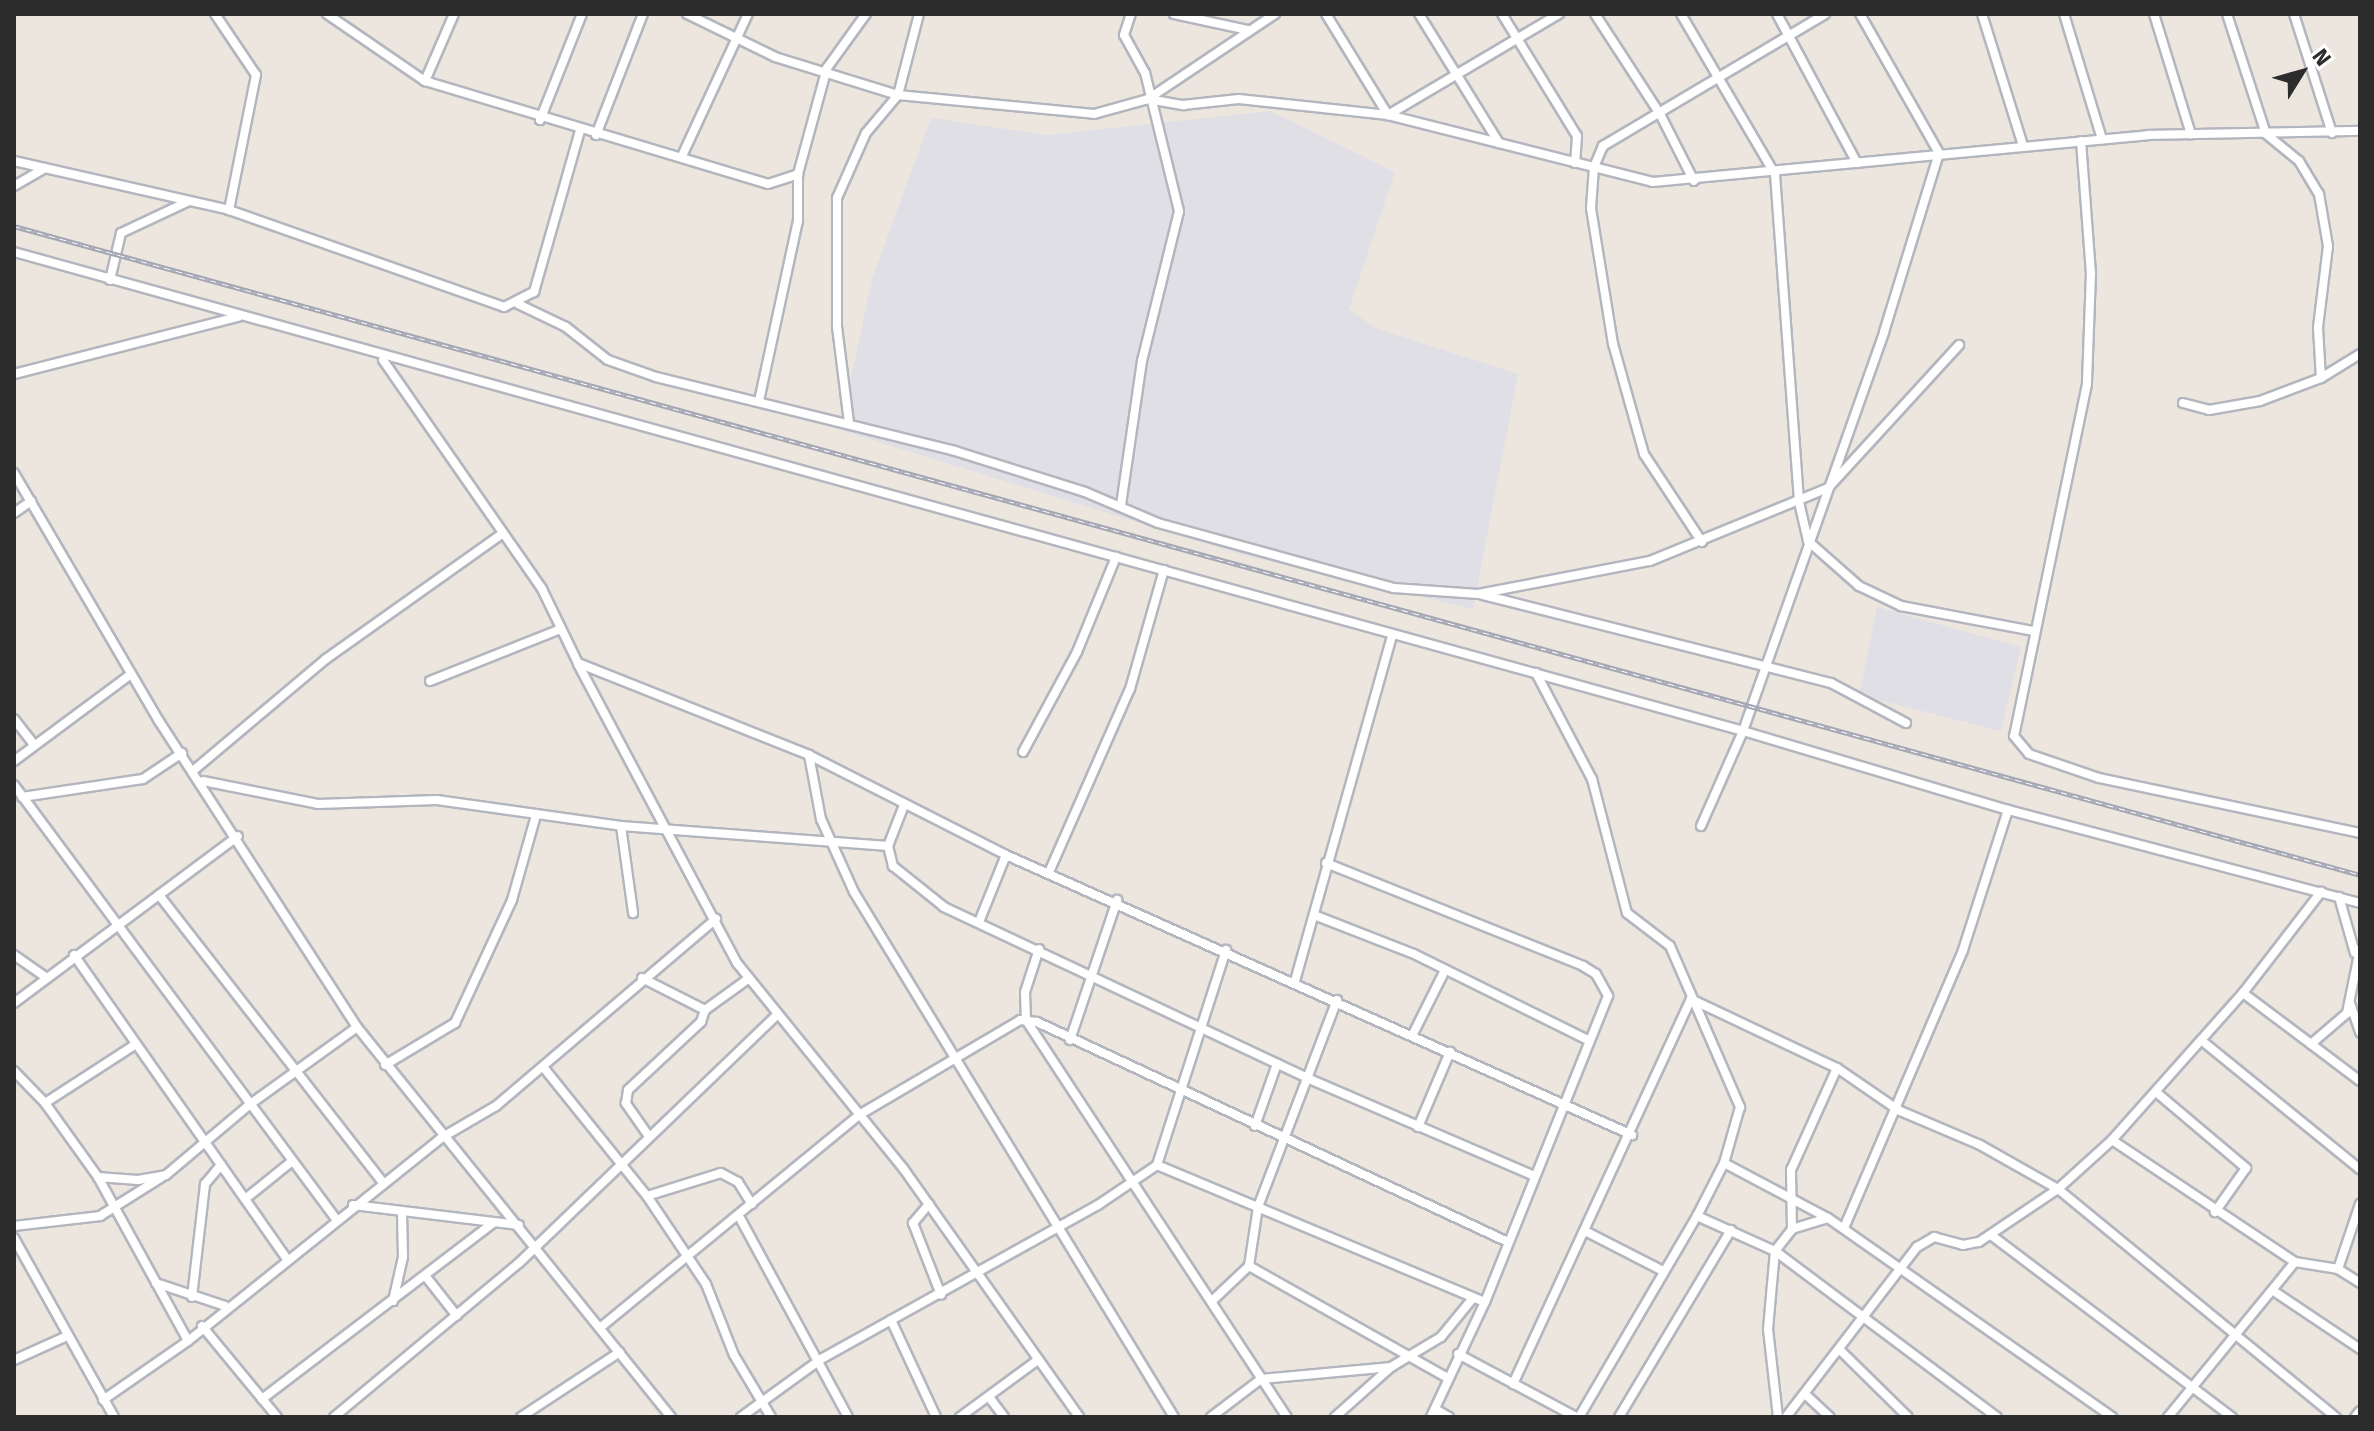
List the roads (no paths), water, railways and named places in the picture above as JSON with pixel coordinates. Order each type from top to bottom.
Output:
[{"type":"street","points":[[215,14],[252,62],[257,86],[229,210]]},
{"type":"street","points":[[327,14],[425,81],[540,120],[682,156],[750,181],[787,182],[798,174]]},
{"type":"street","points":[[425,81],[454,14]]},
{"type":"street","points":[[540,120],[582,14]]},
{"type":"street","points":[[596,135],[643,14]]},
{"type":"street","points":[[687,14],[775,57],[827,68],[898,95],[1094,114],[1148,99],[1275,14]]},
{"type":"street","points":[[682,156],[748,14]]},
{"type":"street","points":[[759,401],[798,221],[798,174],[827,68],[866,14]]},
{"type":"street","points":[[849,423],[837,326],[837,198],[866,133],[898,95],[919,14]]},
{"type":"street","points":[[1121,505],[1142,361],[1179,211],[1148,99],[1145,73],[1124,35],[1131,14]]},
{"type":"street","points":[[1174,14],[1248,30]]},
{"type":"street","points":[[1326,14],[1388,115]]},
{"type":"street","points":[[1419,14],[1499,143]]},
{"type":"street","points":[[1502,14],[1577,136],[1575,163]]},
{"type":"street","points":[[1388,115],[1455,70],[1559,14]]},
{"type":"street","points":[[1595,14],[1660,114],[1694,181]]},
{"type":"street","points":[[1681,14],[1722,78],[1775,174],[1799,502],[1808,541],[1859,586],[1901,606],[2033,631]]},
{"type":"street","points":[[1777,14],[1857,163]]},
{"type":"street","points":[[1702,542],[1640,440],[1613,344],[1591,208],[1594,167],[1603,146],[1825,14]]},
{"type":"street","points":[[1701,826],[1743,731],[1761,667],[1828,488],[1939,153],[1860,14]]},
{"type":"street","points":[[1982,14],[2023,146]]},
{"type":"street","points":[[2064,14],[2102,139]]},
{"type":"street","points":[[2154,14],[2191,134]]},
{"type":"street","points":[[2227,14],[2266,134],[2299,161],[2319,194],[2328,246],[2318,328],[2321,378]]},
{"type":"street","points":[[2294,14],[2332,133]]},
{"type":"street","points":[[1148,99],[1183,105],[1239,99],[1388,115],[1653,182],[1775,174],[1939,153],[2102,139],[2360,131]]},
{"type":"street","points":[[14,161],[229,210],[446,291],[504,307],[518,304],[539,280],[580,131]]},
{"type":"street","points":[[2081,141],[2091,273],[2087,384],[2013,725],[2020,748],[2029,754],[2099,778],[2360,833]]},
{"type":"street","points":[[14,186],[45,168]]},
{"type":"street","points":[[110,280],[121,233],[190,201]]},
{"type":"street","points":[[14,252],[382,359],[1164,570],[1392,637],[1536,673],[1743,731],[2008,810],[2360,903]]},
{"type":"street","points":[[518,304],[566,327],[608,360],[849,423],[1121,505],[1158,523],[1394,588],[1478,594],[1831,683],[1906,723]]},
{"type":"street","points":[[14,374],[239,316]]},
{"type":"street","points":[[1478,594],[1650,561],[1828,488],[1959,345]]},
{"type":"street","points":[[2183,403],[2209,410],[2247,403],[2321,378],[2360,354]]},
{"type":"street","points":[[382,359],[502,534],[561,629],[748,979],[929,1204],[1079,1417]]},
{"type":"street","points":[[14,473],[130,675],[203,781],[357,1027],[441,1138],[519,1225],[671,1417]]},
{"type":"street","points":[[14,513],[31,501]]},
{"type":"street","points":[[194,770],[326,659],[502,534]]},
{"type":"street","points":[[1023,752],[1077,652],[1116,557]]},
{"type":"street","points":[[1050,870],[1130,689],[1164,570]]},
{"type":"street","points":[[430,681],[561,629]]},
{"type":"street","points":[[1295,981],[1392,637]]},
{"type":"street","points":[[578,663],[809,755],[1006,855],[1050,870],[1632,1135]]},
{"type":"street","points":[[1458,1354],[1577,1417],[1697,1216],[1724,1163],[1740,1107],[1670,946],[1627,913],[1592,779],[1536,673]]},
{"type":"street","points":[[14,761],[130,675]]},
{"type":"street","points":[[14,719],[34,745]]},
{"type":"street","points":[[22,797],[143,779],[182,753]]},
{"type":"street","points":[[809,755],[829,840],[862,906],[958,1056],[1174,1417]]},
{"type":"street","points":[[203,781],[318,804],[437,800],[621,826],[888,846]]},
{"type":"street","points":[[14,785],[290,1163],[336,1219]]},
{"type":"street","points":[[904,805],[888,846],[898,875],[979,922],[1093,973],[1277,1064],[1535,1176]]},
{"type":"street","points":[[1844,1228],[1898,1110],[1963,950],[2008,810]]},
{"type":"street","points":[[385,1065],[455,1023],[512,900],[536,815]]},
{"type":"street","points":[[621,826],[633,913]]},
{"type":"street","points":[[14,1003],[74,955],[238,836]]},
{"type":"street","points":[[979,922],[1006,855]]},
{"type":"street","points":[[1326,863],[1596,974],[1608,996],[1485,1302],[1446,1377],[1433,1413],[1449,1417]]},
{"type":"street","points":[[1786,1417],[1901,1268],[1927,1240],[1972,1245],[1991,1235],[2058,1189],[2112,1140],[2243,993],[2321,892]]},
{"type":"street","points":[[159,895],[384,1184]]},
{"type":"street","points":[[2311,1044],[2344,1017],[2350,1003],[2358,951],[2339,897]]},
{"type":"street","points":[[1070,1040],[1117,900]]},
{"type":"street","points":[[1314,915],[1445,970],[1590,1041]]},
{"type":"street","points":[[103,1400],[188,1341],[225,1306],[441,1138],[544,1068],[642,978],[716,919]]},
{"type":"street","points":[[1039,949],[1025,992],[1026,1020],[1137,1183],[1287,1417]]},
{"type":"street","points":[[741,1417],[821,1359],[941,1295],[1137,1183],[1157,1165],[1226,950]]},
{"type":"street","points":[[14,955],[45,977]]},
{"type":"street","points":[[74,955],[133,1046],[206,1140],[287,1259]]},
{"type":"street","points":[[1413,1034],[1445,970]]},
{"type":"street","points":[[642,978],[705,1010]]},
{"type":"street","points":[[648,1135],[626,1103],[628,1090],[701,1022],[705,1010],[748,979]]},
{"type":"street","points":[[2243,993],[2360,1081]]},
{"type":"street","points":[[1691,999],[1837,1068],[1898,1110],[1980,1145],[2058,1189],[2234,1339],[2336,1417]]},
{"type":"street","points":[[1513,1384],[1632,1135],[1691,999]]},
{"type":"street","points":[[1213,1300],[1249,1266],[1258,1207],[1337,1000]]},
{"type":"street","points":[[2350,1003],[2360,1032]]},
{"type":"street","points":[[334,1417],[457,1316],[535,1246],[777,1015]]},
{"type":"street","points":[[601,1327],[688,1261],[859,1115],[1026,1020]]},
{"type":"street","points":[[1026,1020],[1508,1242]]},
{"type":"street","points":[[14,1226],[61,1224],[115,1208],[166,1175],[249,1105],[357,1027]]},
{"type":"street","points":[[2201,1040],[2360,1169]]},
{"type":"street","points":[[45,1103],[133,1046]]},
{"type":"street","points":[[1418,1127],[1450,1052]]},
{"type":"street","points":[[1255,1126],[1277,1064]]},
{"type":"street","points":[[544,1068],[647,1196],[715,1300],[734,1355],[771,1417]]},
{"type":"street","points":[[1792,1229],[1791,1170],[1837,1068]]},
{"type":"street","points":[[14,1071],[45,1103],[98,1177],[188,1341]]},
{"type":"street","points":[[2156,1092],[2246,1168],[2215,1212]]},
{"type":"street","points":[[2112,1140],[2215,1212],[2295,1262],[2338,1269],[2360,1283]]},
{"type":"street","points":[[245,1199],[290,1163]]},
{"type":"street","points":[[1724,1163],[1791,1195],[1844,1228],[2112,1417]]},
{"type":"street","points":[[192,1297],[205,1184],[221,1165]]},
{"type":"street","points":[[1157,1165],[1485,1302]]},
{"type":"street","points":[[647,1196],[721,1173],[738,1182],[752,1204]]},
{"type":"street","points":[[98,1177],[166,1175]]},
{"type":"street","points":[[929,1204],[913,1223],[941,1295]]},
{"type":"street","points":[[2338,1269],[2360,1204]]},
{"type":"street","points":[[353,1205],[519,1225]]},
{"type":"street","points":[[393,1301],[403,1257],[402,1212]]},
{"type":"street","points":[[1697,1216],[1775,1251],[1997,1417]]},
{"type":"street","points":[[740,1218],[821,1359],[848,1417]]},
{"type":"street","points":[[1778,1417],[1768,1329],[1775,1251],[1792,1229],[1828,1218]]},
{"type":"street","points":[[262,1399],[427,1278],[493,1223]]},
{"type":"street","points":[[1619,1417],[1731,1230]]},
{"type":"street","points":[[1585,1231],[1663,1271]]},
{"type":"street","points":[[1991,1235],[2196,1385],[2232,1417]]},
{"type":"street","points":[[14,1238],[114,1417]]},
{"type":"street","points":[[2168,1417],[2275,1292],[2295,1262]]},
{"type":"street","points":[[1249,1266],[1410,1353],[1446,1377]]},
{"type":"street","points":[[427,1278],[457,1316]]},
{"type":"street","points":[[155,1283],[225,1306]]},
{"type":"street","points":[[2275,1292],[2360,1349]]},
{"type":"street","points":[[1335,1417],[1391,1367],[1441,1337],[1473,1298]]},
{"type":"street","points":[[891,1320],[936,1417]]},
{"type":"street","points":[[202,1326],[277,1417]]},
{"type":"street","points":[[14,1360],[67,1336]]},
{"type":"street","points":[[1840,1350],[1908,1417]]},
{"type":"street","points":[[521,1417],[620,1352]]},
{"type":"street","points":[[960,1417],[1038,1360]]},
{"type":"street","points":[[1211,1417],[1261,1379],[1391,1367]]},
{"type":"street","points":[[1805,1394],[1830,1417]]},
{"type":"street","points":[[989,1397],[1004,1417]]},
{"type":"street","points":[[2355,1417],[2360,1411]]},
{"type":"railway","points":[[14,226],[2360,875]]}]
